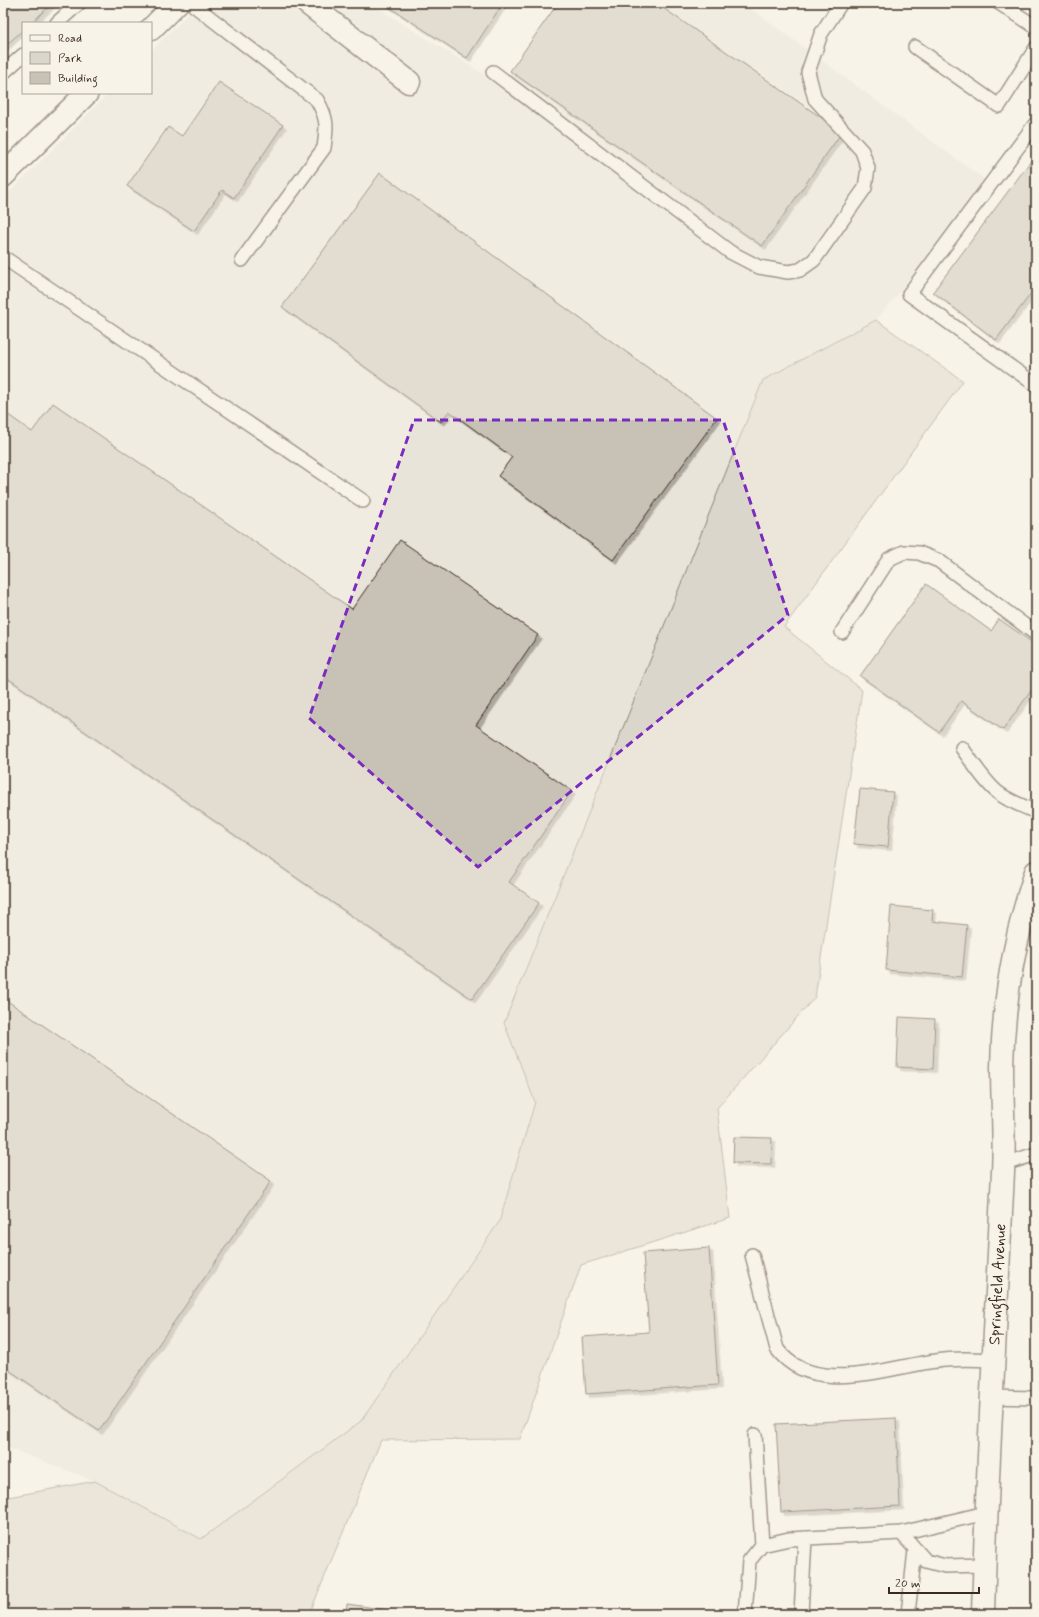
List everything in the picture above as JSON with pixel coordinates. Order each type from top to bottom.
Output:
[{"type":"main road","points":[[152,28],[177,3]]},
{"type":"main road","points":[[307,3],[409,82]]},
{"type":"main road","points":[[3,176],[86,94]]},
{"type":"main road","name":"Springfield Avenue","points":[[983,1614],[986,1513],[1004,1164],[1002,1067],[1004,1025],[1013,956],[1031,906],[1036,872]]},
{"type":"lane","points":[[58,22],[78,3]]},
{"type":"lane","points":[[191,3],[317,100],[325,113],[326,127],[324,148],[242,260]]},
{"type":"lane","points":[[494,72],[730,252],[759,267],[788,272],[800,270],[814,260],[865,188],[868,168],[862,150],[815,99],[808,72],[821,34],[841,3]]},
{"type":"lane","points":[[999,3],[1036,27]]},
{"type":"lane","points":[[915,47],[999,106],[1036,48]]},
{"type":"lane","points":[[3,73],[22,56]]},
{"type":"lane","points":[[1036,123],[909,294],[1036,385]]},
{"type":"lane","points":[[3,256],[363,502]]},
{"type":"lane","points":[[842,632],[889,559],[904,552],[919,553],[939,561],[1036,634]]},
{"type":"lane","points":[[962,748],[986,781],[997,792],[1036,812]]},
{"type":"lane","points":[[1004,1164],[1036,1154]]},
{"type":"lane","points":[[752,1255],[778,1349],[784,1359],[794,1366],[832,1377],[935,1361],[956,1359],[994,1360]]},
{"type":"lane","points":[[992,1397],[1036,1398]]},
{"type":"lane","points":[[754,1435],[762,1545]]},
{"type":"lane","points":[[745,1614],[749,1561],[762,1545],[788,1539],[900,1533],[986,1513]]},
{"type":"lane","points":[[900,1533],[926,1561],[945,1566],[984,1565]]},
{"type":"lane","points":[[801,1614],[805,1538]]},
{"type":"lane","points":[[908,1614],[915,1550]]},
{"type":"highlighted area","points":[[414,420],[723,420],[788,615],[478,867],[309,718]]},
{"type":"shaded area","points":[[199,3],[370,3],[501,85],[558,3],[743,3],[992,185],[876,320],[763,381],[504,1023],[535,1102],[499,1221],[361,1421],[201,1539],[95,1481],[3,1446],[3,199],[108,94],[152,94],[152,50]]},
{"type":"green space","points":[[876,320],[963,381],[784,627],[862,690],[815,997],[717,1108],[730,1218],[581,1265],[520,1439],[381,1440],[311,1610],[313,1614],[3,1614],[3,1498],[95,1481],[201,1539],[361,1421],[499,1222],[535,1102],[504,1023],[763,380]]},
{"type":"building","points":[[3,3],[53,3],[32,22],[22,22],[22,31],[3,48]]},
{"type":"building","points":[[383,3],[503,3],[467,58]]},
{"type":"building","points":[[558,3],[656,3],[842,132],[762,246],[510,71]]},
{"type":"building","points":[[219,82],[283,125],[234,198],[222,190],[194,231],[127,186],[168,127],[182,136]]},
{"type":"building","points":[[1036,154],[1036,287],[996,340],[933,292]]},
{"type":"building","points":[[380,173],[717,418],[613,560],[498,476],[512,457],[449,411],[441,422],[282,307]]},
{"type":"building","points":[[53,403],[352,609],[400,540],[538,635],[476,725],[572,791],[509,882],[539,903],[472,999],[3,675],[3,411],[32,432]]},
{"type":"building","points":[[926,584],[991,631],[999,619],[1036,645],[1036,684],[1003,730],[961,701],[939,732],[860,676]]},
{"type":"building","points":[[860,789],[893,792],[888,847],[854,844]]},
{"type":"building","points":[[891,906],[933,910],[932,921],[967,925],[962,977],[886,970]]},
{"type":"building","points":[[3,998],[271,1181],[99,1431],[3,1366]]},
{"type":"building","points":[[899,1017],[935,1019],[933,1069],[897,1067]]},
{"type":"building","points":[[734,1137],[772,1138],[771,1164],[733,1163]]},
{"type":"building","points":[[709,1248],[718,1385],[586,1394],[582,1337],[649,1332],[643,1253]]},
{"type":"building","points":[[896,1418],[900,1506],[781,1512],[776,1424]]},
{"type":"building","points":[[347,1604],[418,1614],[346,1614]]}]
